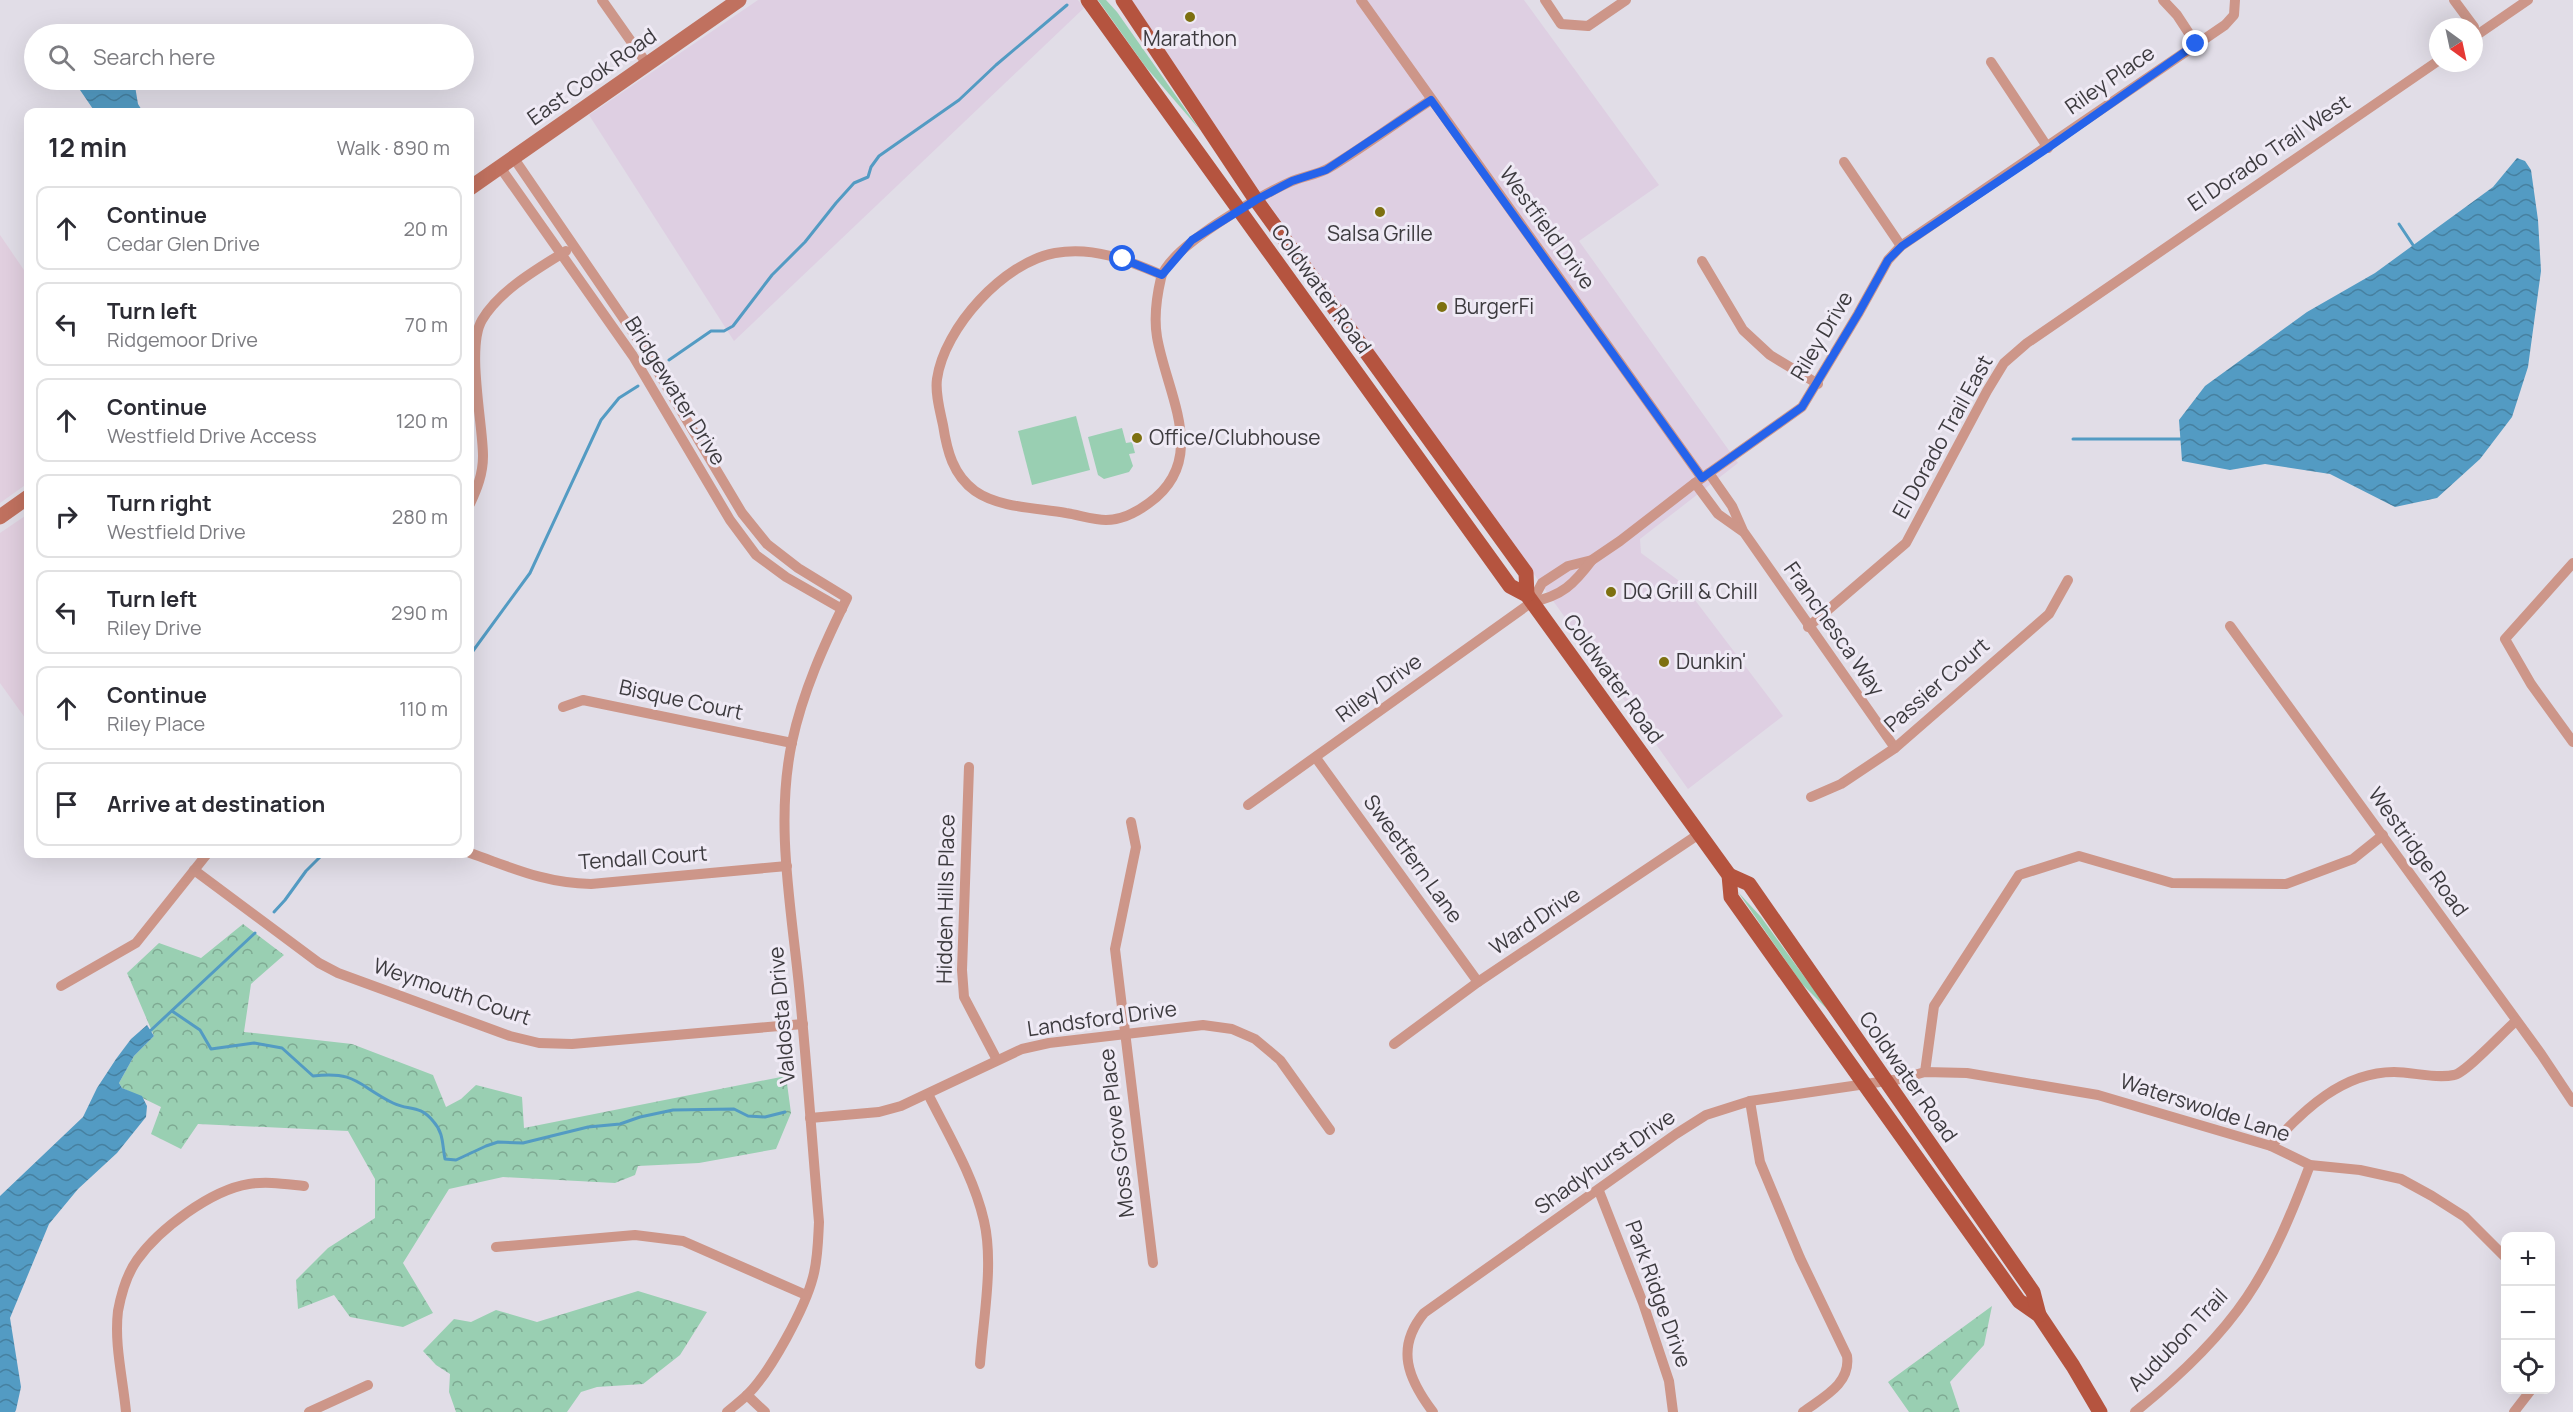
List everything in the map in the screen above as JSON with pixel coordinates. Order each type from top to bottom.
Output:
[{"type":"main road","name":"East Cook Road","points":[[474,185],[739,0]]},
{"type":"main road","name":"Coldwater Road","points":[[1088,0],[1510,586],[1530,599],[1729,875],[1749,884],[2033,1292],[2039,1315],[2073,1366],[2098,1410]]},
{"type":"main road","name":"Coldwater Road","points":[[1123,0],[1256,200],[1526,573],[1530,599]]},
{"type":"main road","points":[[0,517],[24,500]]},
{"type":"main road","name":"Coldwater Road","points":[[1729,875],[1731,897],[2019,1301],[2039,1315]]},
{"type":"street","points":[[602,0],[647,64]]},
{"type":"street","name":"Westfield Drive","points":[[1361,0],[1702,478]]},
{"type":"street","points":[[1545,0],[1561,24],[1588,26],[1626,0]]},
{"type":"street","points":[[2163,0],[2177,15],[2196,44]]},
{"type":"street","name":"Riley Place","points":[[2048,148],[2225,25],[2234,15],[2235,0]]},
{"type":"street","points":[[2454,0],[2466,18]]},
{"type":"street","points":[[2483,26],[2528,0]]},
{"type":"street","points":[[1991,62],[2048,148]]},
{"type":"street","name":"El Dorado Trail West","points":[[2122,278],[2429,67]]},
{"type":"street","points":[[1162,275],[1123,259],[1092,251],[1054,253],[1024,262],[999,280],[951,336],[942,356],[936,382],[946,445],[952,464],[965,482],[977,493],[1002,502],[1107,520],[1135,513],[1153,501],[1170,485],[1181,462],[1183,437],[1156,334],[1162,275],[1192,240],[1256,200],[1292,181],[1326,170],[1431,100]]},
{"type":"street","name":"Riley Drive","points":[[1530,599],[1552,598],[1576,581],[1592,560],[1802,407],[1818,384],[1888,260],[1902,246],[2048,148]]},
{"type":"street","name":"Bridgewater Drive","points":[[513,157],[645,350],[742,513],[766,544],[798,568],[847,598]]},
{"type":"street","points":[[1844,162],[1902,246]]},
{"type":"street","name":"Bridgewater Drive","points":[[500,167],[633,356],[730,520],[756,555],[786,577],[842,609]]},
{"type":"street","points":[[474,495],[479,484],[483,458],[475,355],[481,321],[506,292],[574,246]]},
{"type":"street","points":[[1702,261],[1743,330],[1770,355],[1818,384]]},
{"type":"street","name":"El Dorado Trail East","points":[[1808,627],[1906,543],[2004,363],[2026,343],[2122,278]]},
{"type":"street","name":"Franchesca Way","points":[[1702,478],[1718,514],[1743,531]]},
{"type":"street","name":"Franchesca Way","points":[[1702,478],[1732,506],[1743,531],[1808,627],[1895,748]]},
{"type":"street","name":"Riley Drive","points":[[1248,805],[1316,758],[1530,599],[1542,583],[1568,566],[1592,560]]},
{"type":"street","points":[[2573,563],[2505,639],[2531,684],[2573,742]]},
{"type":"street","name":"Passier Court","points":[[1811,797],[1841,784],[1895,748],[2049,614],[2068,580]]},
{"type":"street","name":"Valdosta Drive","points":[[727,1412],[747,1395],[774,1357],[813,1279],[818,1252],[819,1222],[787,866],[786,787],[792,743],[803,699],[818,657],[847,598]]},
{"type":"street","name":"Westridge Road","points":[[2230,626],[2573,1102]]},
{"type":"street","name":"Bisque Court","points":[[563,707],[583,700],[792,743]]},
{"type":"street","name":"Sweetfern Lane","points":[[1316,758],[1478,982]]},
{"type":"street","name":"Hidden Hills Place","points":[[969,767],[962,970],[964,998],[997,1060]]},
{"type":"street","name":"Moss Grove Place","points":[[1131,822],[1136,847],[1115,949],[1153,1263]]},
{"type":"street","name":"Ward Drive","points":[[1394,1044],[1478,982],[1699,834]]},
{"type":"street","points":[[1925,1072],[1934,1006],[2019,875],[2079,856],[2172,883],[2286,884],[2353,860],[2382,836]]},
{"type":"street","name":"Tendall Court","points":[[474,854],[536,877],[563,883],[591,884],[787,866]]},
{"type":"street","points":[[62,987],[136,943],[204,858]]},
{"type":"street","name":"Weymouth Court","points":[[195,870],[319,963],[338,973],[510,1036],[539,1042],[572,1044],[803,1024]]},
{"type":"street","points":[[2271,1146],[2301,1113],[2350,1082],[2379,1072],[2452,1076],[2471,1064],[2516,1021]]},
{"type":"street","name":"Landsford Drive","points":[[810,1118],[879,1112],[901,1106],[1022,1049],[1049,1043],[1203,1025],[1232,1029],[1255,1038],[1280,1060],[1330,1130]]},
{"type":"street","name":"Waterswolde Lane","points":[[1865,1083],[1925,1072],[1967,1073],[2098,1095],[2271,1146],[2310,1165],[2360,1170],[2401,1179],[2465,1217],[2501,1254]]},
{"type":"street","name":"Shadyhurst Drive","points":[[1433,1412],[1416,1387],[1409,1370],[1407,1345],[1415,1323],[1424,1313],[1706,1115],[1750,1101],[1865,1083]]},
{"type":"street","points":[[928,1094],[979,1199],[985,1223],[987,1261],[980,1364]]},
{"type":"street","points":[[1750,1101],[1760,1162],[1800,1258],[1841,1341],[1848,1366],[1843,1380],[1835,1389],[1803,1412]]},
{"type":"street","name":"Audubon Trail","points":[[2135,1412],[2205,1346],[2246,1298],[2270,1256],[2310,1165]]},
{"type":"street","points":[[126,1412],[118,1335],[118,1312],[124,1286],[136,1261],[155,1239],[198,1205],[221,1192],[248,1184],[274,1182],[304,1186]]},
{"type":"street","name":"Park Ridge Drive","points":[[1599,1191],[1627,1257],[1647,1314],[1669,1381],[1673,1412]]},
{"type":"street","points":[[496,1247],[635,1235],[683,1241],[806,1295]]},
{"type":"street","points":[[309,1412],[368,1385]]},
{"type":"street","points":[[2514,1412],[2527,1394]]},
{"type":"street","points":[[747,1395],[765,1412]]},
{"type":"street","name":"Audubon Trail","points":[[2098,1410],[2112,1412]]},
{"type":"shaded area","points":[[758,0],[1078,0],[1084,8],[734,341],[589,115]]},
{"type":"shaded area","points":[[1132,0],[1524,0],[1659,185],[1579,241],[1738,463],[1640,539],[1641,553],[1682,583],[1783,716],[1688,789],[1253,182]]},
{"type":"shaded area","points":[[0,235],[24,270],[24,486],[0,503]]},
{"type":"shaded area","points":[[24,517],[24,716],[0,683],[0,533]]},
{"type":"green space","points":[[1098,0],[1106,0],[1117,12],[1200,130],[1145,66]]},
{"type":"green space","points":[[1076,416],[1090,470],[1032,485],[1018,431]]},
{"type":"green space","points":[[1122,428],[1126,443],[1132,442],[1135,453],[1129,454],[1133,466],[1129,472],[1104,479],[1098,475],[1088,437]]},
{"type":"green space","points":[[1738,892],[1761,917],[1830,1012],[1802,984]]},
{"type":"green space","points":[[243,924],[284,955],[251,984],[244,1032],[352,1044],[433,1075],[446,1107],[461,1099],[476,1085],[522,1097],[524,1128],[786,1076],[791,1113],[776,1149],[699,1163],[638,1166],[635,1175],[615,1183],[503,1177],[449,1189],[403,1263],[433,1313],[403,1327],[350,1317],[334,1295],[298,1309],[296,1280],[328,1248],[375,1218],[375,1179],[348,1131],[198,1124],[181,1149],[151,1134],[161,1107],[122,1088],[119,1083],[134,1056],[154,1036],[127,973],[159,943],[201,958]]},
{"type":"green space","points":[[638,1291],[707,1312],[680,1355],[643,1384],[597,1387],[581,1392],[567,1412],[456,1412],[449,1392],[450,1374],[436,1365],[423,1351],[454,1319],[471,1322],[496,1310],[537,1322]]},
{"type":"green space","points":[[1992,1306],[1984,1345],[1950,1382],[1960,1412],[1909,1412],[1888,1382]]},
{"type":"water","points":[[80,90],[136,90],[140,108],[92,108]]},
{"type":"water","points":[[2517,158],[2525,161],[2531,170],[2538,220],[2541,271],[2528,367],[2512,417],[2480,459],[2437,498],[2395,507],[2330,474],[2265,464],[2230,470],[2182,461],[2179,420],[2205,386],[2307,312],[2375,273],[2493,187]]},
{"type":"water","points":[[147,1025],[154,1036],[134,1056],[119,1083],[122,1088],[142,1096],[147,1106],[146,1117],[117,1153],[78,1189],[49,1224],[10,1318],[21,1387],[16,1410],[15,1412],[0,1412],[0,1196],[83,1117],[97,1088],[116,1059],[131,1039]]},
{"type":"waterway","points":[[669,360],[711,331],[724,331],[733,326],[772,275],[805,242],[854,183],[868,177],[871,167],[879,156],[959,100],[996,65],[1067,5]]},
{"type":"waterway","points":[[2399,224],[2413,245]]},
{"type":"waterway","points":[[474,650],[530,573],[601,420],[619,398],[638,386]]},
{"type":"waterway","points":[[2073,439],[2181,439]]},
{"type":"waterway","points":[[274,912],[319,858]]},
{"type":"waterway","points":[[149,1032],[255,933]]},
{"type":"waterway","points":[[172,1011],[200,1030],[211,1049],[254,1043],[282,1048],[313,1076],[328,1075],[348,1078],[393,1103],[423,1112],[439,1130],[445,1159],[456,1160],[498,1142],[523,1143],[588,1127],[620,1124],[673,1110],[734,1109],[748,1116],[765,1117],[785,1112]]},
{"type":"place","name":"Marathon","points":[[1190,17]]},
{"type":"place","name":"Salsa Grille","points":[[1380,212]]},
{"type":"place","name":"BurgerFi","points":[[1442,307]]},
{"type":"place","name":"Office/Clubhouse","points":[[1137,438]]},
{"type":"place","name":"DQ Grill & Chill","points":[[1611,592]]},
{"type":"place","name":"Dunkin'","points":[[1664,662]]},
{"type":"route","points":[[1123,259],[1162,275],[1192,240],[1256,200],[1292,181],[1326,170],[1431,100],[1702,478],[1802,407],[1818,384],[1888,260],[1902,246],[2048,148],[2196,44]]}]
